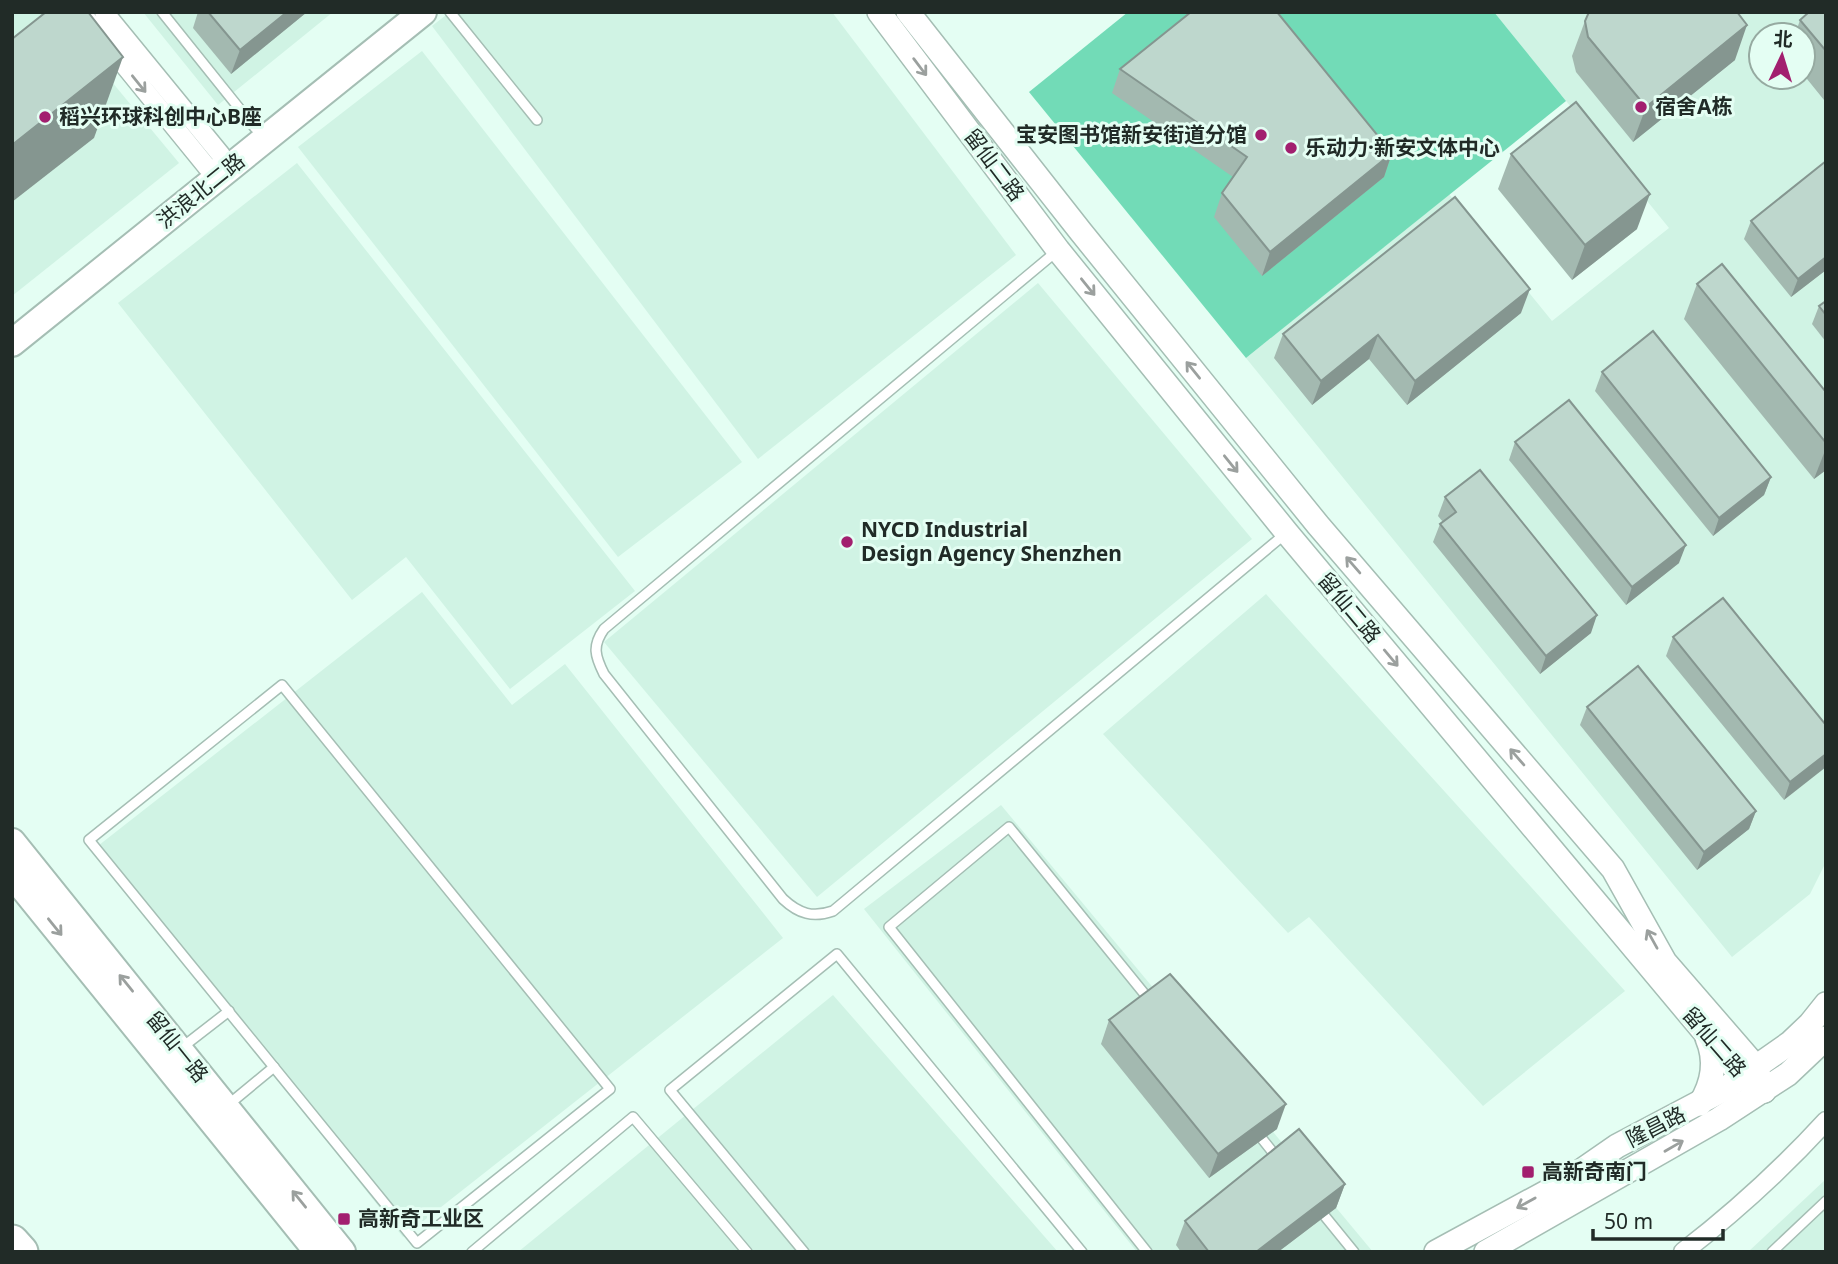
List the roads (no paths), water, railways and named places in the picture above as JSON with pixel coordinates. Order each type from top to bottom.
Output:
[{"type":"highway","points":[[12,1242],[21,1252]]},
{"type":"main road","name":"洪浪北二路","points":[[12,343],[217,165],[255,128],[397,12]]},
{"type":"main road","name":"洪浪北二路","points":[[12,326],[217,165],[423,12]]},
{"type":"main road","name":"留仙一路","points":[[12,842],[172,1056],[218,1113],[342,1252]]},
{"type":"main road","name":"留仙一路","points":[[12,874],[172,1056]]},
{"type":"main road","name":"留仙一路","points":[[218,1113],[318,1252]]},
{"type":"street","points":[[81,12],[217,165]]},
{"type":"street","points":[[104,12],[217,165]]},
{"type":"street","name":"留仙二路","points":[[879,12],[1058,250],[1287,533],[1704,1032],[1749,1072]]},
{"type":"street","name":"留仙二路","points":[[908,12],[1081,232],[1318,525],[1613,869],[1665,962],[1764,1091]]},
{"type":"street","points":[[1592,898],[1619,881]]},
{"type":"street","name":"隆昌路","points":[[1436,1252],[1565,1182],[1617,1146],[1700,1104],[1790,1043],[1826,1004]]},
{"type":"street","points":[[1700,1104],[1707,1092],[1713,1067],[1712,1054],[1704,1032]]},
{"type":"street","name":"隆昌路","points":[[1486,1252],[1671,1148],[1764,1091],[1810,1055],[1826,1038]]},
{"type":"street","points":[[1683,1252],[1756,1193],[1826,1121]]},
{"type":"lane","points":[[162,12],[255,128]]},
{"type":"lane","points":[[450,12],[537,120]]},
{"type":"lane","points":[[1058,250],[615,620],[597,639],[595,649],[604,674],[783,900],[795,910],[807,914],[821,915],[833,911],[1287,533]]},
{"type":"lane","points":[[282,685],[610,1088],[417,1243],[229,1012],[89,840],[282,685]]},
{"type":"lane","points":[[1147,1252],[889,927],[1009,827],[1156,1008]]},
{"type":"lane","points":[[804,1252],[670,1090],[837,954],[1082,1252]]},
{"type":"lane","points":[[172,1056],[229,1012]]},
{"type":"lane","points":[[218,1113],[274,1067]]},
{"type":"lane","points":[[472,1252],[634,1117],[747,1252]]},
{"type":"lane","points":[[1250,1124],[1285,1167]]},
{"type":"lane","points":[[1311,1199],[1354,1252]]},
{"type":"lane","points":[[1772,1252],[1826,1201]]},
{"type":"place","name":"宿舍A栋","points":[[1641,107]]},
{"type":"place","name":"稻兴环球科创中心B座","points":[[45,117]]},
{"type":"place","name":"宝安图书馆新安街道分馆","points":[[1261,135]]},
{"type":"place","name":"乐动力·新安文体中心","points":[[1291,148]]},
{"type":"place","name":"NYCD Industrial Design Agency Shenzhen","points":[[847,542]]},
{"type":"place","name":"高新奇南门","points":[[1528,1172]]},
{"type":"place","name":"高新奇工业区","points":[[344,1219]]}]
